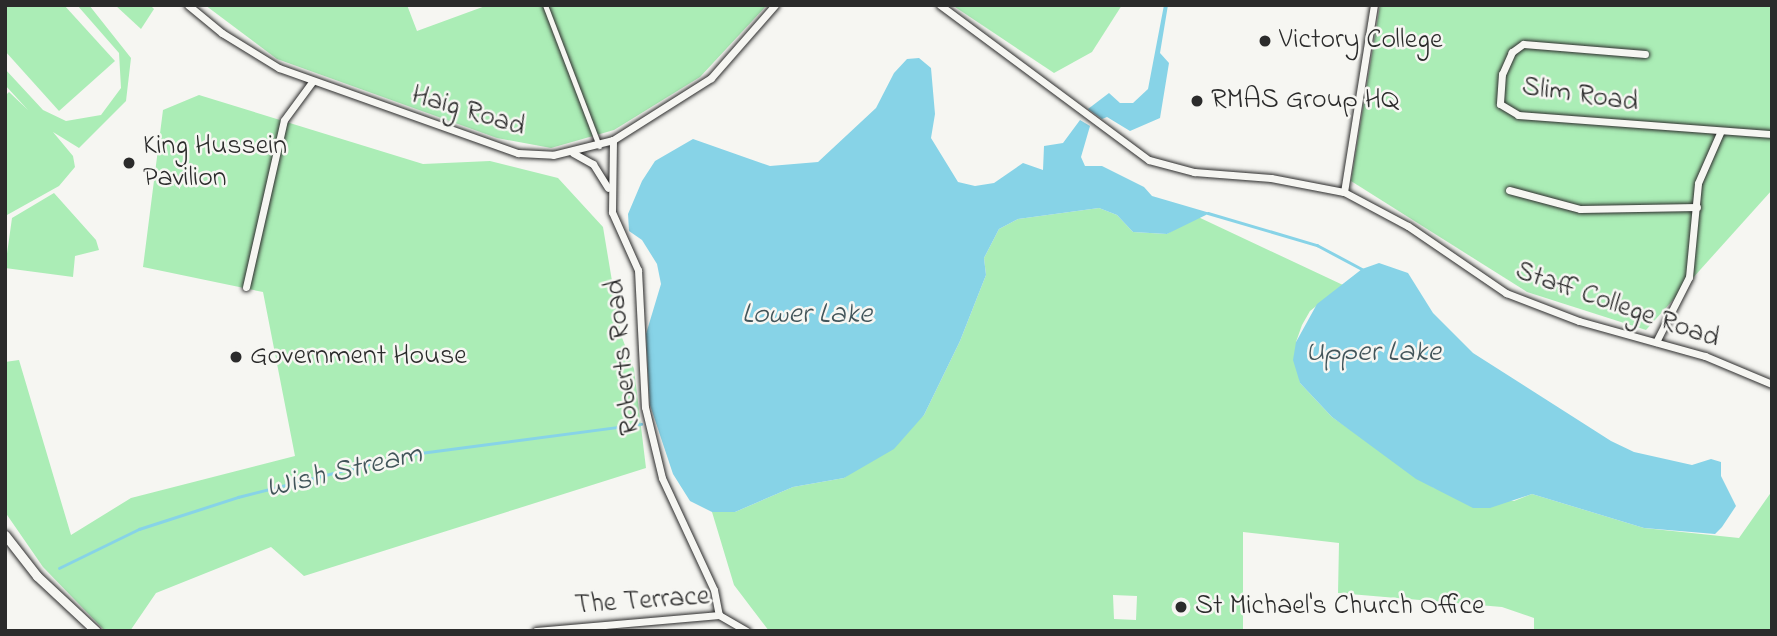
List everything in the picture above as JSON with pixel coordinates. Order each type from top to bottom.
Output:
[{"type":"street","name":"Haig Road","points":[[188,5],[222,33],[279,68],[312,82],[518,153],[573,153],[613,140],[711,78],[775,5]]},
{"type":"street","points":[[545,5],[599,146]]},
{"type":"street","name":"Staff College Road","points":[[940,5],[1149,160],[1168,167],[1271,178],[1344,192],[1408,226],[1506,293],[1579,321],[1656,342],[1772,384]]},
{"type":"street","points":[[1344,192],[1374,5]]},
{"type":"street","name":"Slim Road","points":[[1645,54],[1523,44],[1512,52],[1502,74],[1500,104],[1518,115],[1720,133],[1772,134]]},
{"type":"street","points":[[246,287],[284,120],[312,82]]},
{"type":"street","points":[[1656,342],[1689,277],[1698,183],[1720,133]]},
{"type":"street","points":[[610,192],[613,140]]},
{"type":"street","points":[[573,153],[593,164],[610,192]]},
{"type":"street","points":[[1509,190],[1580,209],[1697,207]]},
{"type":"street","name":"Roberts Road","points":[[610,192],[616,229],[638,270],[645,407],[662,478],[715,590],[719,615]]},
{"type":"street","points":[[5,535],[37,576],[96,631]]},
{"type":"street","name":"The Terrace","points":[[536,631],[719,615],[747,631]]},
{"type":"green space","points":[[5,5],[64,5],[115,61],[59,111],[5,51]]},
{"type":"green space","points":[[77,5],[89,5],[131,58],[126,101],[79,148],[53,132],[73,156],[75,167],[59,186],[7,215],[5,96],[9,92],[28,110],[5,85],[5,69],[43,110],[66,121],[101,115],[121,88],[119,53]]},
{"type":"green space","points":[[115,5],[150,5],[154,9],[141,29]]},
{"type":"green space","points":[[205,5],[407,5],[417,31],[488,5],[767,5],[700,77],[614,130],[551,148],[497,138],[277,59]]},
{"type":"green space","points":[[952,5],[1122,5],[1092,52],[1054,73]]},
{"type":"green space","points":[[1380,5],[1772,5],[1772,190],[1646,330],[1527,292],[1351,181]]},
{"type":"green space","points":[[199,95],[423,164],[490,161],[558,178],[603,227],[621,335],[634,369],[646,468],[304,576],[271,547],[156,593],[130,631],[105,631],[43,567],[5,512],[5,362],[19,360],[71,535],[131,498],[295,456],[263,292],[143,267],[163,110]]},
{"type":"green space","points":[[54,193],[96,240],[99,250],[75,256],[73,277],[5,268],[12,218]]},
{"type":"green space","points":[[1099,208],[1117,215],[1133,232],[1167,234],[1196,216],[1343,285],[1310,311],[1302,325],[1296,342],[1300,383],[1332,417],[1434,488],[1514,501],[1532,494],[1644,528],[1739,538],[1772,491],[1772,631],[1534,631],[1534,618],[1502,607],[1338,593],[1339,543],[1243,532],[1243,631],[769,631],[734,585],[712,512],[735,512],[793,487],[844,478],[924,415],[960,341],[986,275],[984,258],[999,229],[1018,219]],"holes":[[[1113,595],[1137,596],[1136,620],[1114,619]]]},
{"type":"water","points":[[1164,5],[1168,5],[1160,53],[1169,63],[1160,118],[1130,131],[1107,117],[1102,119],[1088,109],[1109,93],[1120,103],[1133,103],[1148,89]]},
{"type":"water","name":"Lower Lake","points":[[919,58],[931,68],[935,114],[931,138],[958,182],[975,186],[994,183],[1023,163],[1043,170],[1044,146],[1063,143],[1080,120],[1090,126],[1081,157],[1085,166],[1102,166],[1144,187],[1152,196],[1210,213],[1167,234],[1133,232],[1117,215],[1099,208],[1018,219],[999,229],[984,258],[986,275],[960,341],[924,415],[894,449],[844,478],[793,487],[735,512],[712,512],[690,501],[673,474],[650,405],[646,334],[661,284],[657,264],[642,240],[629,231],[628,214],[642,181],[655,161],[693,139],[770,166],[818,162],[876,108],[894,73],[907,59]]},
{"type":"water","name":"Upper Lake","points":[[1379,263],[1408,273],[1433,313],[1473,353],[1611,441],[1634,452],[1692,465],[1711,459],[1721,462],[1721,476],[1736,506],[1722,527],[1715,534],[1644,528],[1532,494],[1490,508],[1473,508],[1416,479],[1332,417],[1300,383],[1293,360],[1296,342],[1317,304],[1362,269]]},
{"type":"waterway","points":[[1208,213],[1317,245],[1362,269]]},
{"type":"waterway","name":"Wish Stream","points":[[59,568],[139,529],[238,497],[405,455],[641,424]]},
{"type":"place","name":"Victory College","points":[[1265,41]]},
{"type":"place","name":"RMAS Group HQ","points":[[1197,101]]},
{"type":"place","name":"King Hussein Pavilion","points":[[129,163]]},
{"type":"place","name":"Government House","points":[[236,357]]},
{"type":"place","name":"St Michael's Church Office","points":[[1181,607]]}]
